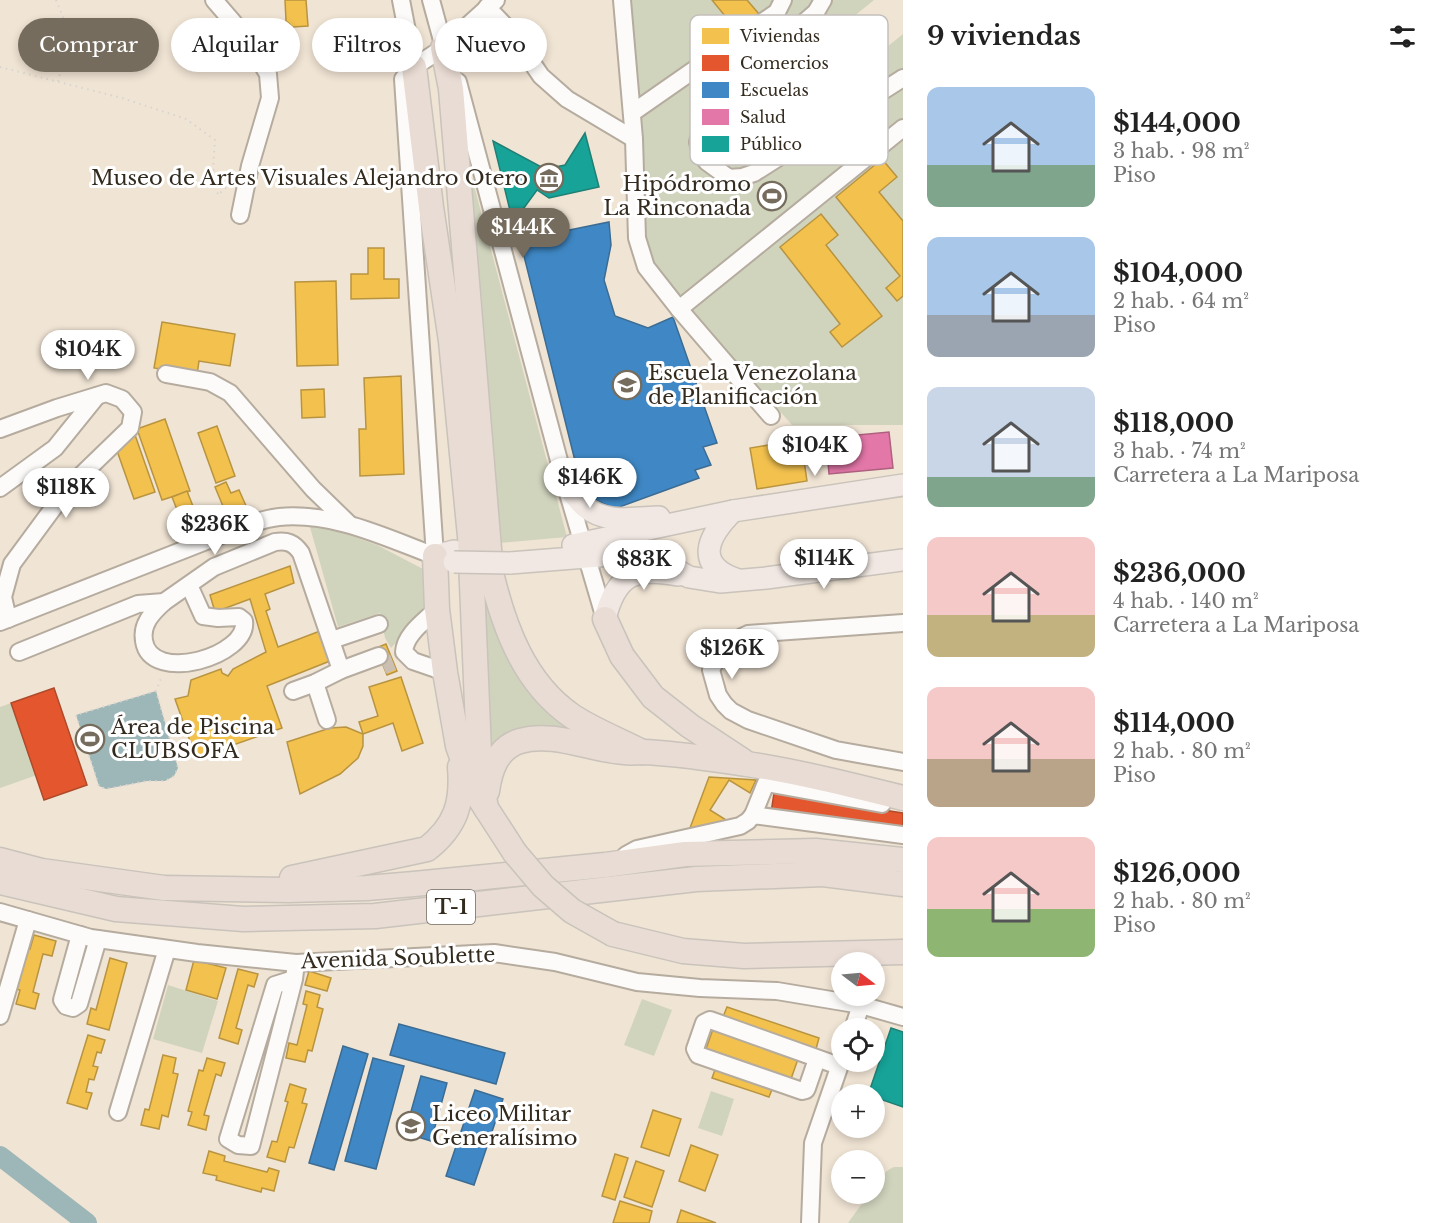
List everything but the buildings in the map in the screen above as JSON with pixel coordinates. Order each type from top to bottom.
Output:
[{"type":"highway","points":[[415,72],[431,207],[451,341],[470,536],[480,776],[486,808]]},
{"type":"highway","points":[[448,72],[451,89],[491,573],[499,606],[517,651],[548,694],[572,716],[642,752]]},
{"type":"highway","points":[[235,888],[427,849],[442,837],[452,823],[459,802],[461,776],[437,609],[448,556]]},
{"type":"highway","points":[[605,619],[622,656],[653,697],[690,726],[748,764]]},
{"type":"highway","points":[[486,808],[489,776],[494,764],[511,744],[529,739],[554,740],[623,753],[642,752],[748,764],[903,798]]},
{"type":"highway","points":[[458,746],[473,788],[515,853],[543,886],[572,911],[613,934],[683,951],[744,956],[903,952]]},
{"type":"highway","name":"T-1","points":[[6,860],[42,871],[164,888],[289,890],[367,888],[605,865],[685,854],[816,851],[903,860]]},
{"type":"highway","name":"T-1","points":[[0,882],[116,909],[243,919],[375,916],[696,879],[824,874],[903,884]]},
{"type":"main road","points":[[565,483],[584,505],[605,517],[613,519],[674,517],[696,519]]},
{"type":"main road","points":[[584,550],[733,511],[903,485]]},
{"type":"main road","points":[[733,511],[715,532],[708,550],[710,558],[720,572],[741,581]]},
{"type":"main road","points":[[448,556],[509,556],[584,550],[637,553],[653,557],[689,577]]},
{"type":"main road","points":[[605,619],[618,586],[623,579],[633,574],[661,572],[720,582],[741,581],[903,560]]},
{"type":"street","points":[[214,0],[245,36],[268,74],[270,98],[250,166],[240,215]]},
{"type":"street","points":[[402,0],[405,18]]},
{"type":"street","points":[[431,0],[436,18]]},
{"type":"street","points":[[622,0],[634,139],[637,238],[646,267],[771,416]]},
{"type":"street","points":[[773,15],[777,12],[783,0]]},
{"type":"street","points":[[813,15],[823,0]]},
{"type":"street","points":[[476,18],[491,4],[541,76],[567,99],[634,139]]},
{"type":"street","points":[[0,429],[106,393],[122,399],[133,412],[130,428],[68,488],[6,562],[3,597],[4,621],[247,525],[277,517],[308,516],[348,523],[448,556],[403,79],[409,72]]},
{"type":"street","points":[[453,72],[460,87],[565,483],[605,619]]},
{"type":"street","points":[[632,113],[690,73]]},
{"type":"street","points":[[888,88],[903,78]]},
{"type":"street","points":[[888,140],[903,128]]},
{"type":"street","points":[[710,165],[729,178],[754,173],[767,165]]},
{"type":"street","points":[[679,309],[857,165]]},
{"type":"street","points":[[166,374],[210,382],[230,393],[313,489],[348,523]]},
{"type":"street","points":[[0,488],[55,448],[98,396]]},
{"type":"street","points":[[189,585],[203,616],[239,617],[244,621],[243,635],[216,654],[182,665],[168,663],[151,656],[145,647],[143,633],[153,612],[164,602],[214,567],[224,562],[276,542],[284,540],[292,543],[301,553],[332,640],[340,670]]},
{"type":"street","points":[[19,652],[138,604],[164,602]]},
{"type":"street","points":[[293,691],[340,670],[361,672],[386,659],[437,609]]},
{"type":"street","points":[[903,623],[748,634],[730,642],[711,670],[718,695],[724,704],[731,711],[748,720],[836,750],[903,762]]},
{"type":"street","points":[[332,640],[379,624]]},
{"type":"street","points":[[410,635],[404,652],[413,661]]},
{"type":"street","points":[[386,659],[405,658],[445,672]]},
{"type":"street","points":[[315,683],[327,720]]},
{"type":"street","points":[[605,865],[637,849],[740,826],[753,815],[766,783],[903,808]]},
{"type":"street","points":[[753,815],[903,835]]},
{"type":"street","name":"Avenida Soublette","points":[[0,912],[98,939],[295,971],[494,953],[555,962],[637,982],[700,988],[777,991],[831,1000]]},
{"type":"street","points":[[0,1016],[28,920]]},
{"type":"street","points":[[80,935],[62,1000],[66,1006],[73,1008],[79,1004],[98,939]]},
{"type":"street","points":[[118,1112],[167,949]]},
{"type":"street","points":[[295,971],[251,1146],[238,1145],[228,1139],[275,985],[295,971]]},
{"type":"street","name":"Avenida Soublette","points":[[864,1006],[903,1017]]},
{"type":"street","points":[[817,1059],[807,1088],[802,1091],[698,1055],[695,1049],[704,1023],[710,1020],[817,1059],[831,1061]]},
{"type":"street","points":[[810,1223],[813,1143],[837,1072]]},
{"type":"path","points":[[56,0],[65,22],[69,41],[58,81]]},
{"type":"path","points":[[0,67],[122,98],[186,119],[215,140],[213,168],[218,195],[250,166]]},
{"type":"path","points":[[156,691],[76,715],[99,786],[105,789],[147,781],[165,781],[174,776],[178,768],[156,691],[168,663]]},
{"type":"green space","name":"Hipódromo La Rinconada","points":[[626,0],[874,0],[856,15],[690,15],[690,165],[888,165],[888,46],[903,34],[903,425],[792,425],[645,258]]},
{"type":"green space","points":[[467,159],[567,537],[500,543]]},
{"type":"green space","points":[[308,520],[377,545],[423,569],[427,608],[391,648],[385,638],[380,613],[338,627]]},
{"type":"green space","points":[[480,573],[507,653],[616,745],[557,734],[486,767]]},
{"type":"green space","points":[[11,703],[37,775],[0,788],[0,707]]},
{"type":"green space","points":[[168,985],[218,1001],[202,1053],[153,1039]]},
{"type":"green space","points":[[642,999],[672,1010],[654,1056],[624,1045]]},
{"type":"green space","points":[[711,1091],[734,1099],[722,1136],[698,1128]]},
{"type":"green space","points":[[894,1167],[903,1167],[903,1223],[848,1223],[862,1204],[885,1204],[886,1172]]},
{"type":"water","name":"Área de Piscina CLUBSOFA","points":[[156,691],[178,768],[174,776],[165,781],[147,781],[106,789],[99,786],[76,715]]},
{"type":"waterway","points":[[0,1156],[87,1223]]},
{"type":"tunnel","points":[[383,666],[393,662]]},
{"type":"place","name":"Museo de Artes Visuales Alejandro Otero","points":[[549,178]]},
{"type":"place","name":"Hipódromo La Rinconada","points":[[772,196]]},
{"type":"place","name":"Escuela Venezolana de Planificación","points":[[627,385]]},
{"type":"place","name":"Área de Piscina CLUBSOFA","points":[[90,739]]},
{"type":"place","name":"Liceo Militar Generalísimo","points":[[411,1126]]}]
